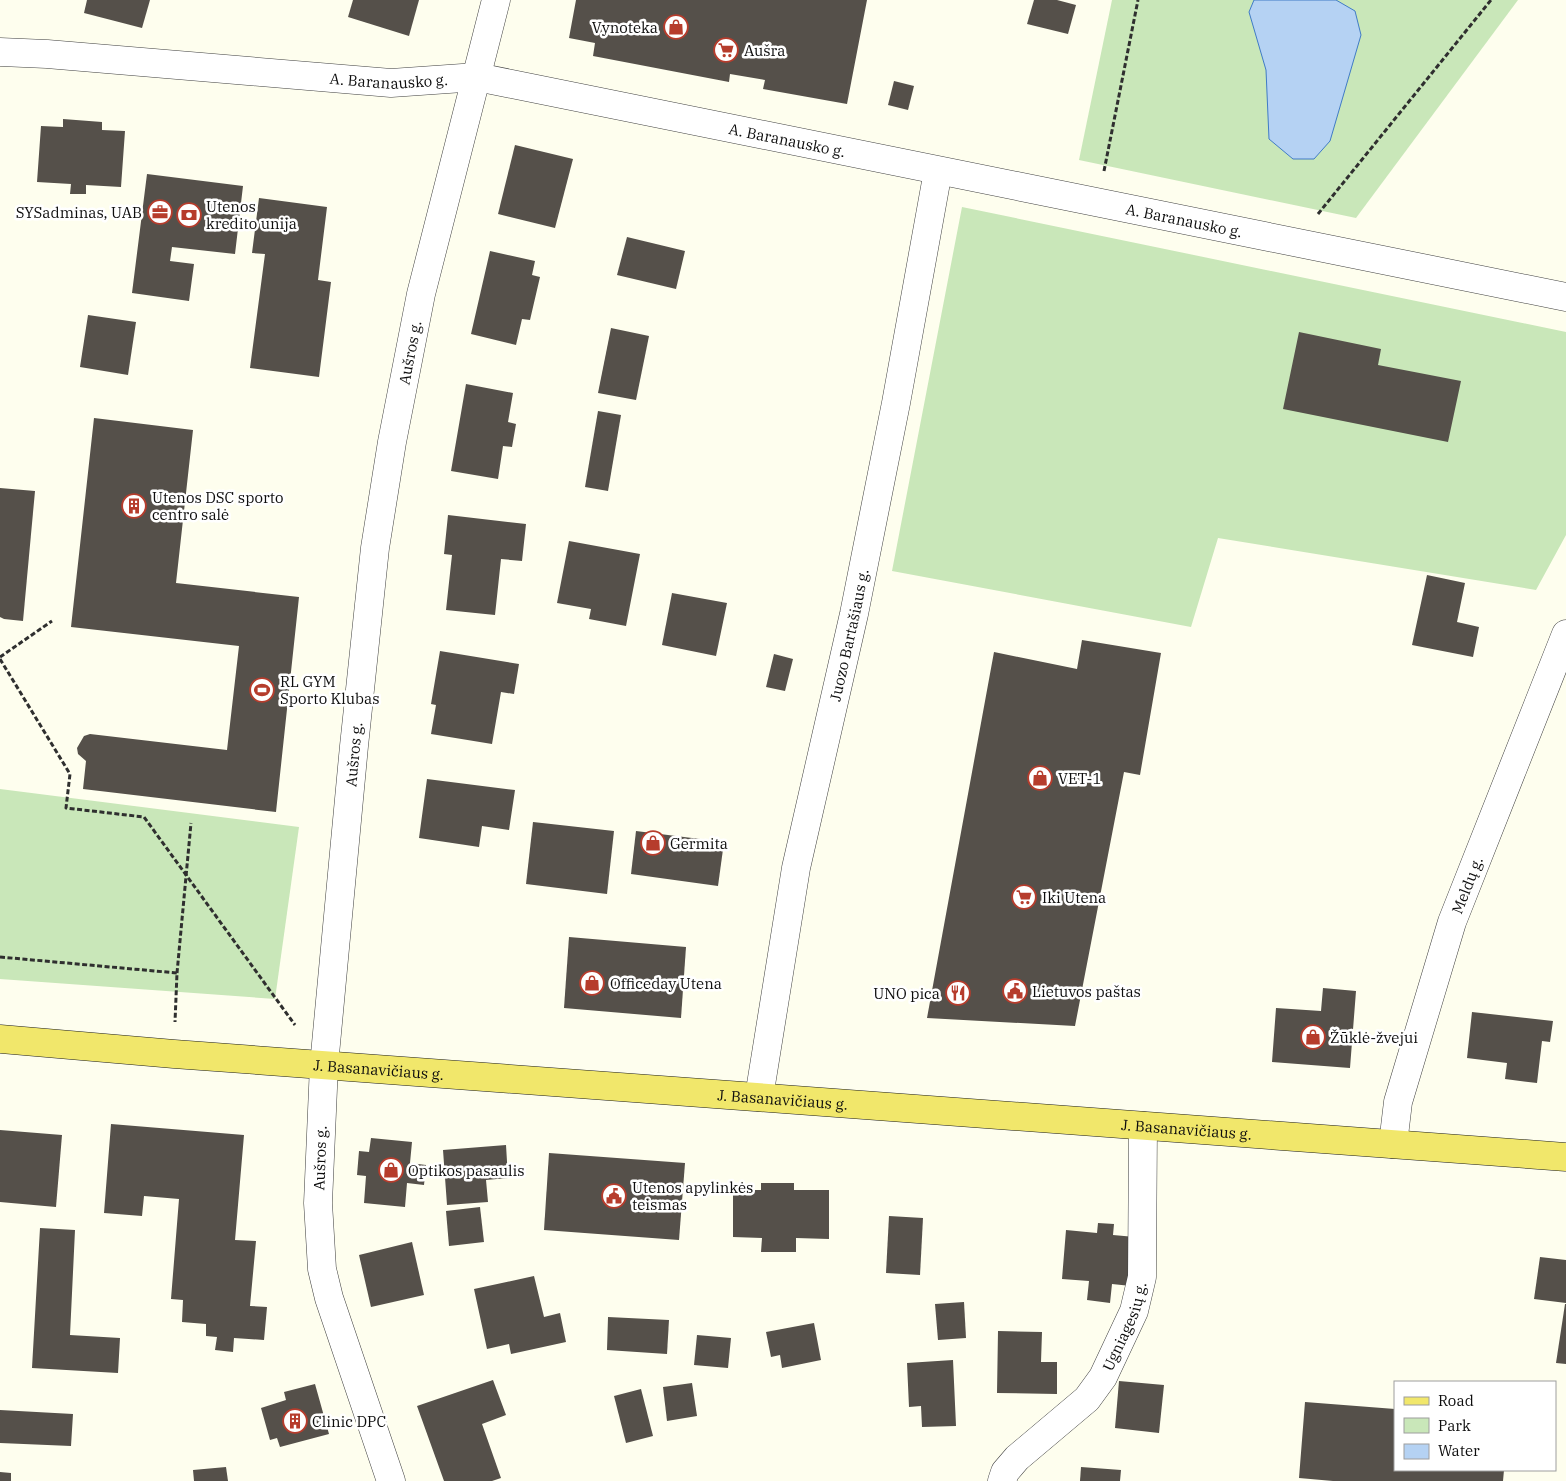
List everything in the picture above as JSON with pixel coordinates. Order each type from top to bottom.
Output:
[{"type":"main road","name":"J. Basanavičiaus g.","points":[[0,1039],[174,1054],[1566,1157]]},
{"type":"street","name":"Aušros g.","points":[[391,1481],[329,1298],[322,1269],[318,1203],[324,1065],[352,766],[376,548],[394,434],[421,294],[496,0]]},
{"type":"street","name":"A. Baranausko g.","points":[[0,52],[47,54],[391,83],[477,77],[1566,297]]},
{"type":"street","name":"Juozo Bartašiaus g.","points":[[759,1097],[796,868],[854,614],[896,403],[938,171]]},
{"type":"street","name":"Meldų g.","points":[[1394,1144],[1398,1102],[1452,922],[1566,634]]},
{"type":"street","name":"Ugniagesių g.","points":[[1002,1481],[1005,1472],[1017,1458],[1087,1399],[1103,1377],[1134,1311],[1142,1277],[1143,1126]]},
{"type":"path","points":[[1098,201],[1138,0]]},
{"type":"path","points":[[1295,241],[1491,0]]},
{"type":"path","points":[[52,621],[0,658],[70,774],[66,808],[144,817],[295,1025]]},
{"type":"path","points":[[174,1054],[177,973],[192,823]]},
{"type":"path","points":[[0,958],[177,973]]},
{"type":"green space","points":[[1112,0],[1518,0],[1356,218],[1079,160]]},
{"type":"green space","points":[[962,207],[1566,332],[1566,535],[1536,590],[1218,538],[1191,627],[892,571]]},
{"type":"green space","points":[[0,789],[299,827],[275,999],[0,979]]},
{"type":"water","points":[[1254,0],[1336,0],[1355,11],[1361,35],[1330,141],[1314,159],[1293,159],[1269,139],[1266,70],[1249,12]]},
{"type":"building","points":[[87,0],[150,0],[142,28],[84,13]]},
{"type":"building","points":[[353,0],[419,0],[409,36],[348,17]]},
{"type":"building","name":"Aušra","points":[[576,0],[867,0],[847,104],[763,89],[765,80],[730,74],[729,82],[593,56],[595,43],[569,38]]},
{"type":"building","points":[[1034,0],[1057,0],[1076,5],[1068,34],[1027,24]]},
{"type":"building","points":[[894,81],[914,86],[908,110],[888,105]]},
{"type":"building","points":[[63,119],[102,122],[102,130],[125,131],[121,187],[86,185],[86,194],[70,194],[71,184],[37,182],[41,126],[63,127]]},
{"type":"building","points":[[515,145],[573,159],[555,228],[498,214]]},
{"type":"building","points":[[147,174],[243,186],[235,254],[172,247],[170,261],[194,264],[189,301],[132,293]]},
{"type":"building","points":[[259,198],[327,207],[318,280],[331,282],[319,377],[250,368],[265,254],[252,253]]},
{"type":"building","points":[[627,237],[685,251],[676,289],[617,275]]},
{"type":"building","points":[[490,251],[535,261],[532,275],[540,277],[530,320],[522,319],[516,345],[471,334]]},
{"type":"building","points":[[88,315],[136,322],[128,375],[80,367]]},
{"type":"building","points":[[611,328],[649,336],[636,400],[598,393]]},
{"type":"building","points":[[1299,332],[1381,349],[1378,365],[1461,381],[1448,442],[1283,409]]},
{"type":"building","points":[[466,384],[513,393],[508,422],[516,424],[512,447],[503,446],[498,479],[451,471]]},
{"type":"building","points":[[598,411],[621,415],[608,491],[585,487]]},
{"type":"building","points":[[94,418],[193,430],[176,583],[299,597],[276,812],[83,789],[86,761],[78,754],[77,748],[84,736],[90,734],[227,750],[239,646],[71,627]]},
{"type":"building","points":[[0,488],[35,491],[23,621],[0,617]]},
{"type":"building","points":[[448,515],[526,524],[522,561],[501,559],[495,615],[446,610],[452,555],[444,554]]},
{"type":"building","points":[[569,541],[640,554],[626,626],[589,619],[591,609],[557,603]]},
{"type":"building","points":[[1427,575],[1465,583],[1457,622],[1479,627],[1473,657],[1412,645]]},
{"type":"building","points":[[672,593],[727,603],[716,656],[662,645]]},
{"type":"building","name":"Iki Utena","points":[[1082,640],[1161,653],[1140,775],[1124,772],[1075,1026],[927,1018],[994,652],[1077,669]]},
{"type":"building","points":[[440,651],[519,664],[514,694],[501,692],[492,744],[431,734],[436,705],[431,704]]},
{"type":"building","points":[[774,654],[793,659],[785,691],[766,687]]},
{"type":"building","points":[[427,779],[515,790],[509,830],[482,826],[479,847],[419,838]]},
{"type":"building","points":[[533,822],[614,831],[607,894],[526,884]]},
{"type":"building","points":[[636,831],[724,842],[718,886],[631,874]]},
{"type":"building","points":[[569,937],[686,947],[681,1018],[564,1008]]},
{"type":"building","name":"Žūklė-žvejui","points":[[1323,988],[1356,991],[1350,1068],[1272,1062],[1276,1008],[1321,1011]]},
{"type":"building","points":[[1472,1012],[1553,1021],[1550,1042],[1542,1041],[1537,1083],[1505,1079],[1507,1063],[1467,1058]]},
{"type":"building","points":[[111,1124],[244,1135],[235,1240],[256,1241],[250,1306],[267,1307],[264,1340],[234,1338],[233,1352],[215,1350],[217,1337],[206,1336],[206,1324],[182,1322],[183,1300],[171,1299],[179,1199],[144,1196],[142,1216],[104,1213]]},
{"type":"building","points":[[0,1130],[62,1135],[56,1207],[0,1202]]},
{"type":"building","name":"Optikos pasaulis","points":[[371,1138],[412,1142],[410,1163],[426,1165],[424,1185],[407,1183],[405,1207],[364,1203],[366,1176],[357,1175],[359,1151],[369,1152]]},
{"type":"building","points":[[506,1145],[508,1178],[486,1180],[488,1202],[447,1205],[443,1150]]},
{"type":"building","name":"Utenos apylinkės teismas","points":[[549,1153],[685,1163],[679,1240],[544,1230]]},
{"type":"building","points":[[761,1183],[794,1183],[794,1190],[829,1190],[829,1239],[796,1238],[796,1252],[761,1252],[762,1238],[733,1237],[733,1190],[761,1190]]},
{"type":"building","points":[[480,1207],[484,1242],[449,1246],[446,1211]]},
{"type":"building","points":[[889,1216],[923,1218],[920,1275],[886,1273]]},
{"type":"building","points":[[1098,1223],[1114,1224],[1113,1235],[1135,1237],[1131,1286],[1112,1284],[1110,1303],[1087,1300],[1089,1281],[1062,1279],[1066,1230],[1097,1233]]},
{"type":"building","points":[[40,1228],[75,1230],[70,1335],[120,1338],[118,1373],[32,1368]]},
{"type":"building","points":[[412,1242],[424,1295],[371,1307],[359,1255]]},
{"type":"building","points":[[1540,1257],[1566,1260],[1566,1303],[1534,1299]]},
{"type":"building","points":[[534,1276],[544,1317],[560,1313],[566,1342],[511,1354],[509,1344],[487,1349],[474,1289]]},
{"type":"building","points":[[964,1302],[966,1338],[938,1340],[935,1304]]},
{"type":"building","points":[[1566,1304],[1566,1364],[1556,1363]]},
{"type":"building","points":[[608,1317],[669,1320],[667,1354],[607,1350]]},
{"type":"building","points":[[814,1323],[821,1360],[782,1368],[780,1355],[771,1357],[766,1332]]},
{"type":"building","points":[[998,1331],[1042,1332],[1041,1362],[1057,1362],[1057,1394],[997,1393]]},
{"type":"building","points":[[697,1335],[731,1338],[728,1368],[694,1365]]},
{"type":"building","points":[[953,1360],[956,1426],[922,1427],[921,1406],[909,1407],[907,1363]]},
{"type":"building","points":[[493,1380],[506,1415],[482,1424],[501,1478],[492,1481],[444,1481],[417,1406]]},
{"type":"building","points":[[1119,1381],[1164,1385],[1159,1433],[1115,1428]]},
{"type":"building","points":[[692,1383],[697,1416],[667,1421],[663,1387]]},
{"type":"building","name":"Clinic DPC","points":[[315,1384],[329,1434],[280,1447],[277,1438],[270,1440],[261,1408],[286,1400],[284,1392]]},
{"type":"building","points":[[641,1389],[653,1436],[626,1443],[614,1396]]},
{"type":"building","points":[[1305,1402],[1394,1409],[1394,1471],[1504,1471],[1503,1481],[1333,1481],[1299,1478]]},
{"type":"building","points":[[0,1410],[73,1414],[71,1446],[0,1443]]},
{"type":"building","points":[[226,1467],[228,1481],[194,1481],[193,1470]]},
{"type":"building","points":[[1081,1467],[1121,1470],[1120,1481],[1080,1481]]},
{"type":"building","points":[[0,1472],[11,1473],[11,1481],[0,1481]]},
{"type":"place","name":"Vynoteka","points":[[676,27]]},
{"type":"place","name":"Aušra","points":[[726,50]]},
{"type":"place","name":"SYSadminas, UAB","points":[[160,212]]},
{"type":"place","name":"Utenos kredito unija","points":[[189,215]]},
{"type":"place","name":"Utenos DSC sporto centro salė","points":[[134,506]]},
{"type":"place","name":"RL GYM Sporto Klubas","points":[[262,690]]},
{"type":"place","name":"VET-1","points":[[1040,778]]},
{"type":"place","name":"Germita","points":[[653,843]]},
{"type":"place","name":"Iki Utena","points":[[1024,897]]},
{"type":"place","name":"Officeday Utena","points":[[592,983]]},
{"type":"place","name":"Lietuvos paštas","points":[[1015,991]]},
{"type":"place","name":"UNO pica","points":[[958,993]]},
{"type":"place","name":"Žūklė-žvejui","points":[[1313,1037]]},
{"type":"place","name":"Optikos pasaulis","points":[[391,1170]]},
{"type":"place","name":"Utenos apylinkės teismas","points":[[614,1196]]},
{"type":"place","name":"Clinic DPC","points":[[295,1421]]}]
